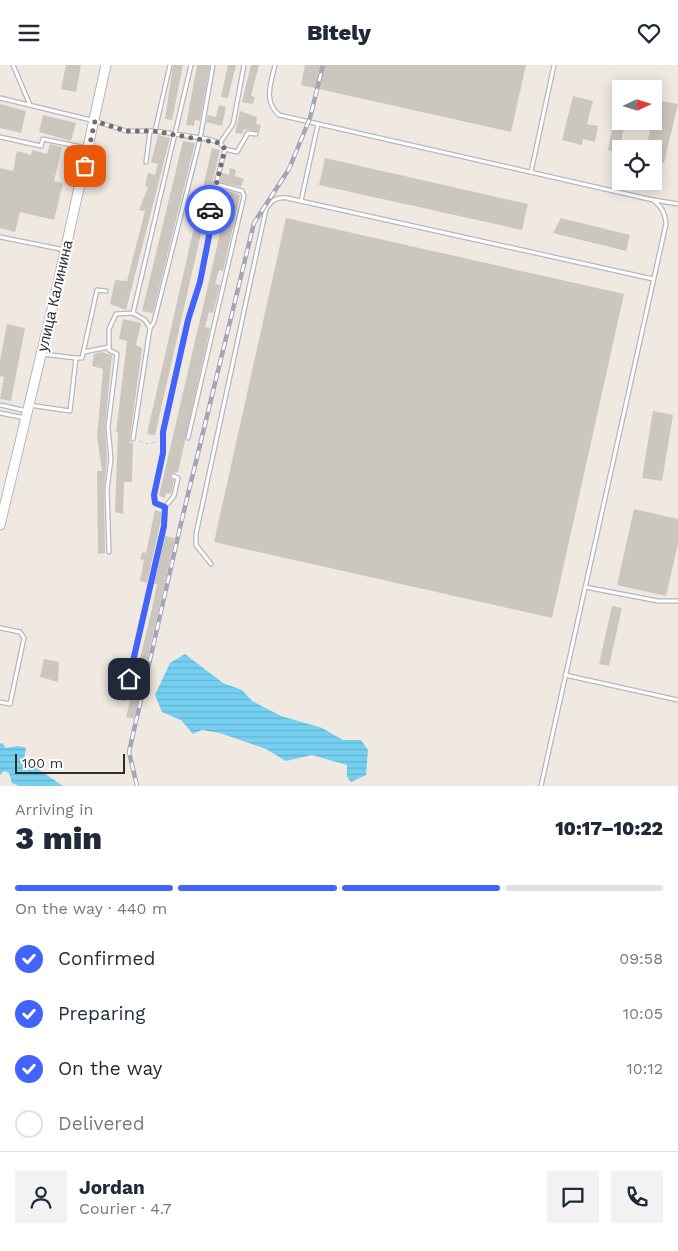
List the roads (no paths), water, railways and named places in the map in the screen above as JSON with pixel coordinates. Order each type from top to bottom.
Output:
[{"type":"street","name":"улица Калинина","points":[[0,525],[66,250],[106,65]]},
{"type":"lane","points":[[14,65],[30,105]]},
{"type":"lane","points":[[146,163],[152,131],[170,65]]},
{"type":"lane","points":[[133,313],[191,65]]},
{"type":"lane","points":[[133,439],[150,328],[154,322],[173,251],[200,139],[213,65]]},
{"type":"lane","points":[[220,143],[233,124],[244,65]]},
{"type":"lane","points":[[275,65],[269,93],[273,110],[279,115],[653,200],[678,204]]},
{"type":"lane","points":[[531,172],[554,65]]},
{"type":"lane","points":[[0,98],[95,121],[126,131],[152,131],[220,143],[225,149],[237,152],[248,133],[256,134]]},
{"type":"lane","points":[[301,201],[318,124]]},
{"type":"lane","points":[[0,137],[41,146],[43,139],[89,149]]},
{"type":"lane","points":[[165,507],[155,503],[154,495],[163,453],[162,441],[179,358],[200,282],[211,226],[210,207],[225,149]]},
{"type":"lane","points":[[188,438],[244,196],[242,191],[216,184]]},
{"type":"lane","points":[[211,564],[196,545],[196,535],[266,209],[271,201],[278,197],[301,201],[654,279]]},
{"type":"lane","points":[[541,786],[666,224],[661,206],[653,200]]},
{"type":"lane","points":[[0,237],[66,250]]},
{"type":"lane","points":[[41,354],[82,358],[98,290],[106,291]]},
{"type":"lane","points":[[109,552],[107,489],[111,459],[108,427],[117,354],[109,350],[109,329],[116,314],[133,313],[145,320],[150,328]]},
{"type":"lane","points":[[84,352],[109,347]]},
{"type":"lane","points":[[0,413],[70,411],[76,358]]},
{"type":"lane","points":[[0,405],[27,412]]},
{"type":"lane","points":[[124,698],[164,526],[165,507],[174,496],[178,478],[173,477]]},
{"type":"lane","points":[[585,587],[658,601],[678,601]]},
{"type":"lane","points":[[0,628],[20,632],[24,638],[10,704],[0,702]]},
{"type":"lane","points":[[565,675],[678,700]]},
{"type":"water","points":[[185,654],[223,683],[242,690],[252,701],[281,716],[322,728],[343,740],[361,740],[368,750],[366,775],[351,782],[347,777],[347,765],[312,755],[286,761],[266,749],[220,733],[202,730],[193,734],[181,720],[162,712],[155,695],[170,663]]},
{"type":"water","points":[[2,743],[6,748],[18,746],[26,748],[24,759],[38,760],[41,764],[38,769],[63,786],[19,786],[12,783],[9,773],[4,771],[0,775],[0,744]]},
{"type":"railway","points":[[137,786],[129,752],[182,519],[254,223],[289,169],[310,118],[323,65]]}]
